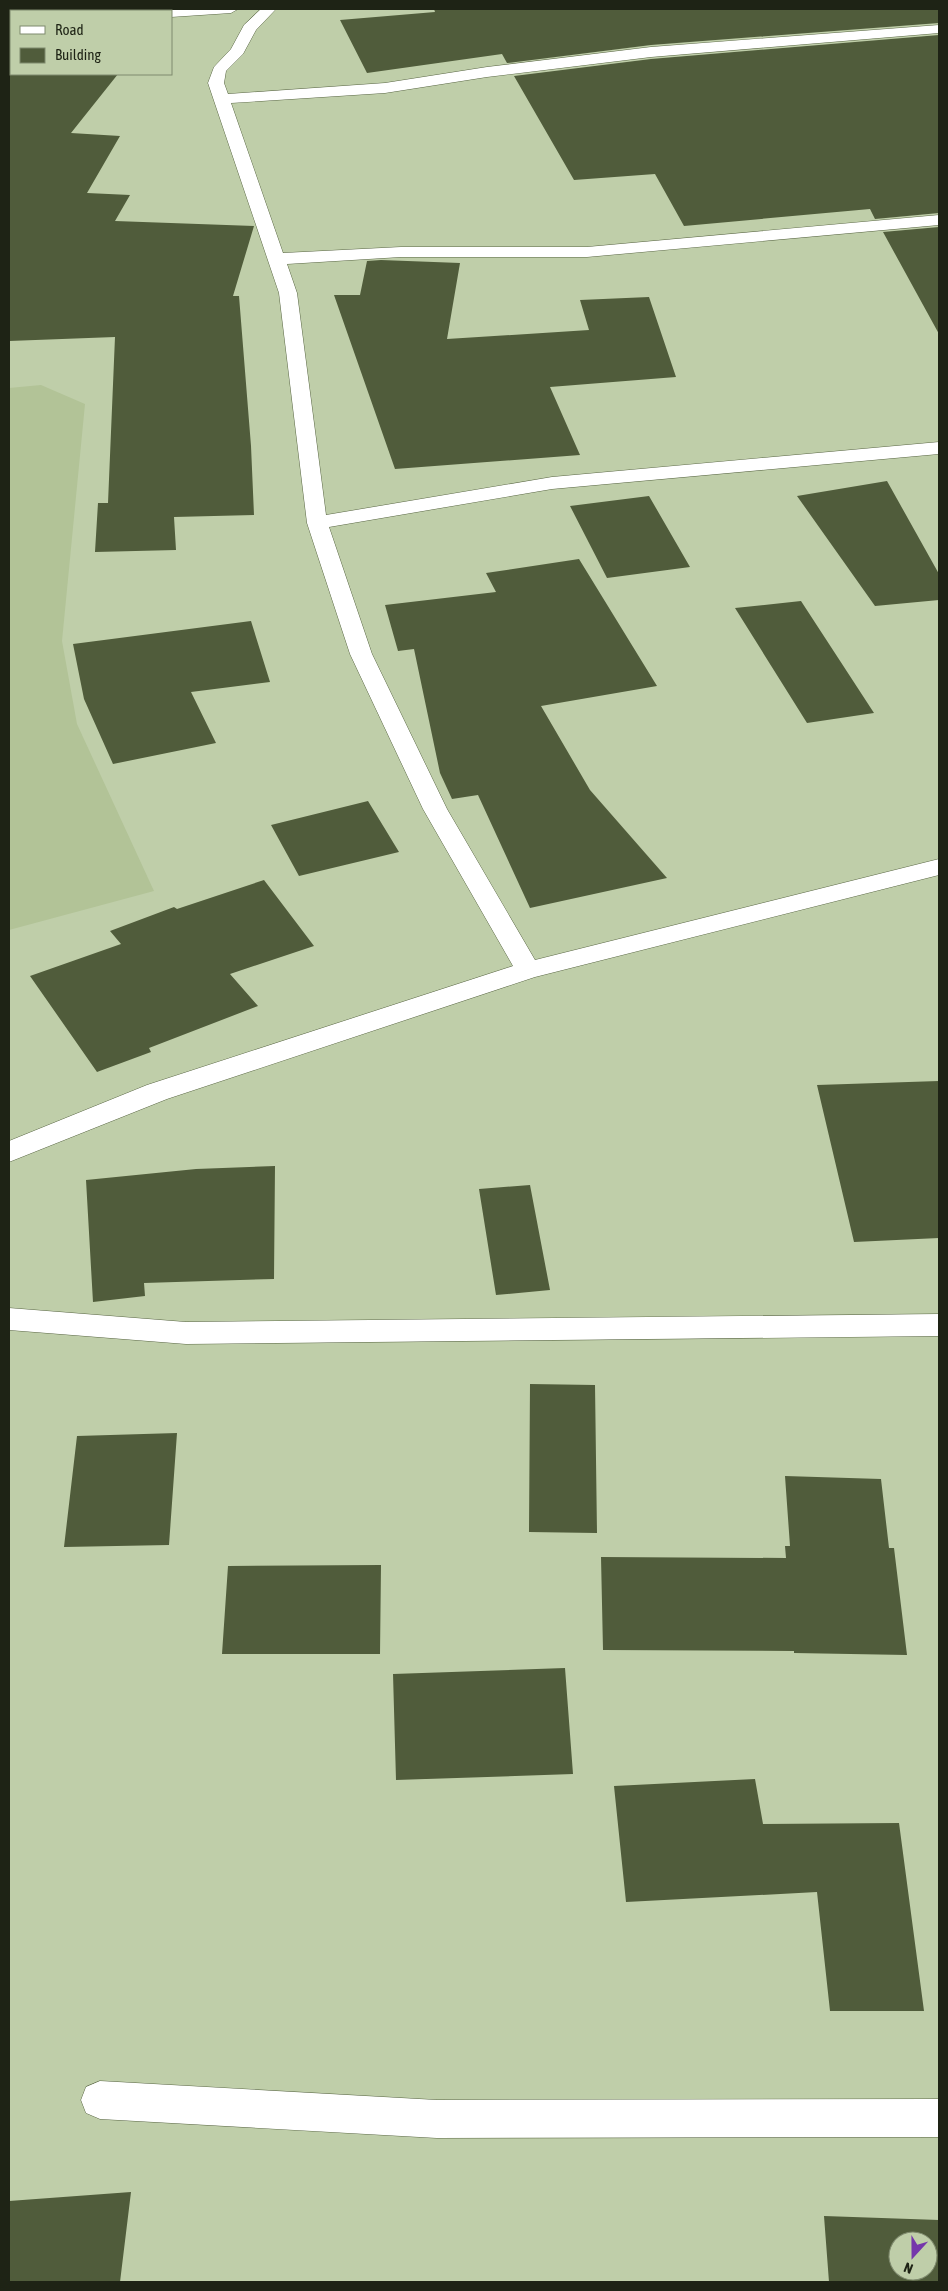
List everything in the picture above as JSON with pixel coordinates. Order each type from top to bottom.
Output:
[{"type":"street","points":[[172,13],[231,9]]},
{"type":"street","points":[[269,9],[249,28],[238,51],[219,70],[216,83],[288,293],[317,523],[361,654],[435,809],[528,970]]},
{"type":"street","points":[[222,98],[385,88],[487,72],[651,52],[939,29]]},
{"type":"street","points":[[276,259],[401,252],[587,252],[939,220]]},
{"type":"street","points":[[317,523],[552,483],[939,448]]},
{"type":"street","points":[[9,1152],[157,1092],[528,970],[939,867]]},
{"type":"street","points":[[9,1319],[186,1333],[939,1325]]},
{"type":"street","points":[[100,2100],[437,2118],[939,2118]]},
{"type":"shaded area","points":[[41,385],[85,404],[62,641],[77,724],[154,891],[9,930],[9,388]]},
{"type":"building","points":[[434,9],[939,9],[939,23],[651,45],[507,63],[502,54],[367,73],[340,20],[435,12]]},
{"type":"building","points":[[939,35],[939,213],[875,219],[870,209],[684,226],[655,174],[574,180],[514,76],[651,59]]},
{"type":"building","points":[[9,74],[117,75],[71,133],[120,136],[87,193],[130,195],[115,221],[254,226],[233,296],[239,296],[251,446],[254,515],[174,517],[176,550],[95,552],[98,503],[108,503],[115,337],[9,341]]},
{"type":"building","points":[[939,227],[939,334],[883,232]]},
{"type":"building","points":[[367,261],[460,263],[447,339],[589,330],[580,300],[649,297],[676,377],[550,387],[580,455],[395,469],[334,295],[360,295]]},
{"type":"building","points":[[887,481],[939,574],[939,600],[875,606],[797,496]]},
{"type":"building","points":[[649,496],[690,567],[607,578],[570,506]]},
{"type":"building","points":[[579,559],[657,686],[541,706],[590,790],[667,878],[530,908],[478,795],[452,799],[440,773],[414,649],[398,651],[385,605],[496,592],[486,573]]},
{"type":"building","points":[[801,601],[874,713],[807,723],[735,608]]},
{"type":"building","points":[[251,621],[270,682],[191,692],[216,743],[113,764],[84,699],[73,644]]},
{"type":"building","points":[[368,801],[399,852],[299,876],[271,825]]},
{"type":"building","points":[[264,880],[314,946],[230,974],[258,1006],[149,1048],[151,1052],[97,1072],[30,976],[121,944],[110,931],[174,907],[177,909]]},
{"type":"building","points":[[939,1081],[939,1238],[854,1242],[817,1085]]},
{"type":"building","points":[[275,1166],[274,1279],[144,1283],[145,1296],[93,1302],[86,1180],[196,1169]]},
{"type":"building","points":[[530,1185],[550,1290],[496,1295],[479,1189]]},
{"type":"building","points":[[530,1384],[595,1385],[597,1533],[529,1532]]},
{"type":"building","points":[[177,1433],[169,1545],[64,1547],[77,1436]]},
{"type":"building","points":[[785,1476],[881,1479],[889,1548],[894,1548],[907,1655],[794,1653],[794,1651],[603,1650],[601,1557],[786,1558],[785,1546],[790,1546]]},
{"type":"building","points":[[381,1565],[380,1654],[222,1654],[228,1566]]},
{"type":"building","points":[[565,1668],[573,1774],[396,1780],[393,1674]]},
{"type":"building","points":[[755,1779],[763,1824],[899,1823],[924,2011],[830,2011],[817,1892],[626,1902],[614,1786]]},
{"type":"building","points":[[131,2192],[120,2282],[9,2282],[9,2201]]},
{"type":"building","points":[[824,2216],[939,2220],[939,2282],[829,2282]]}]
